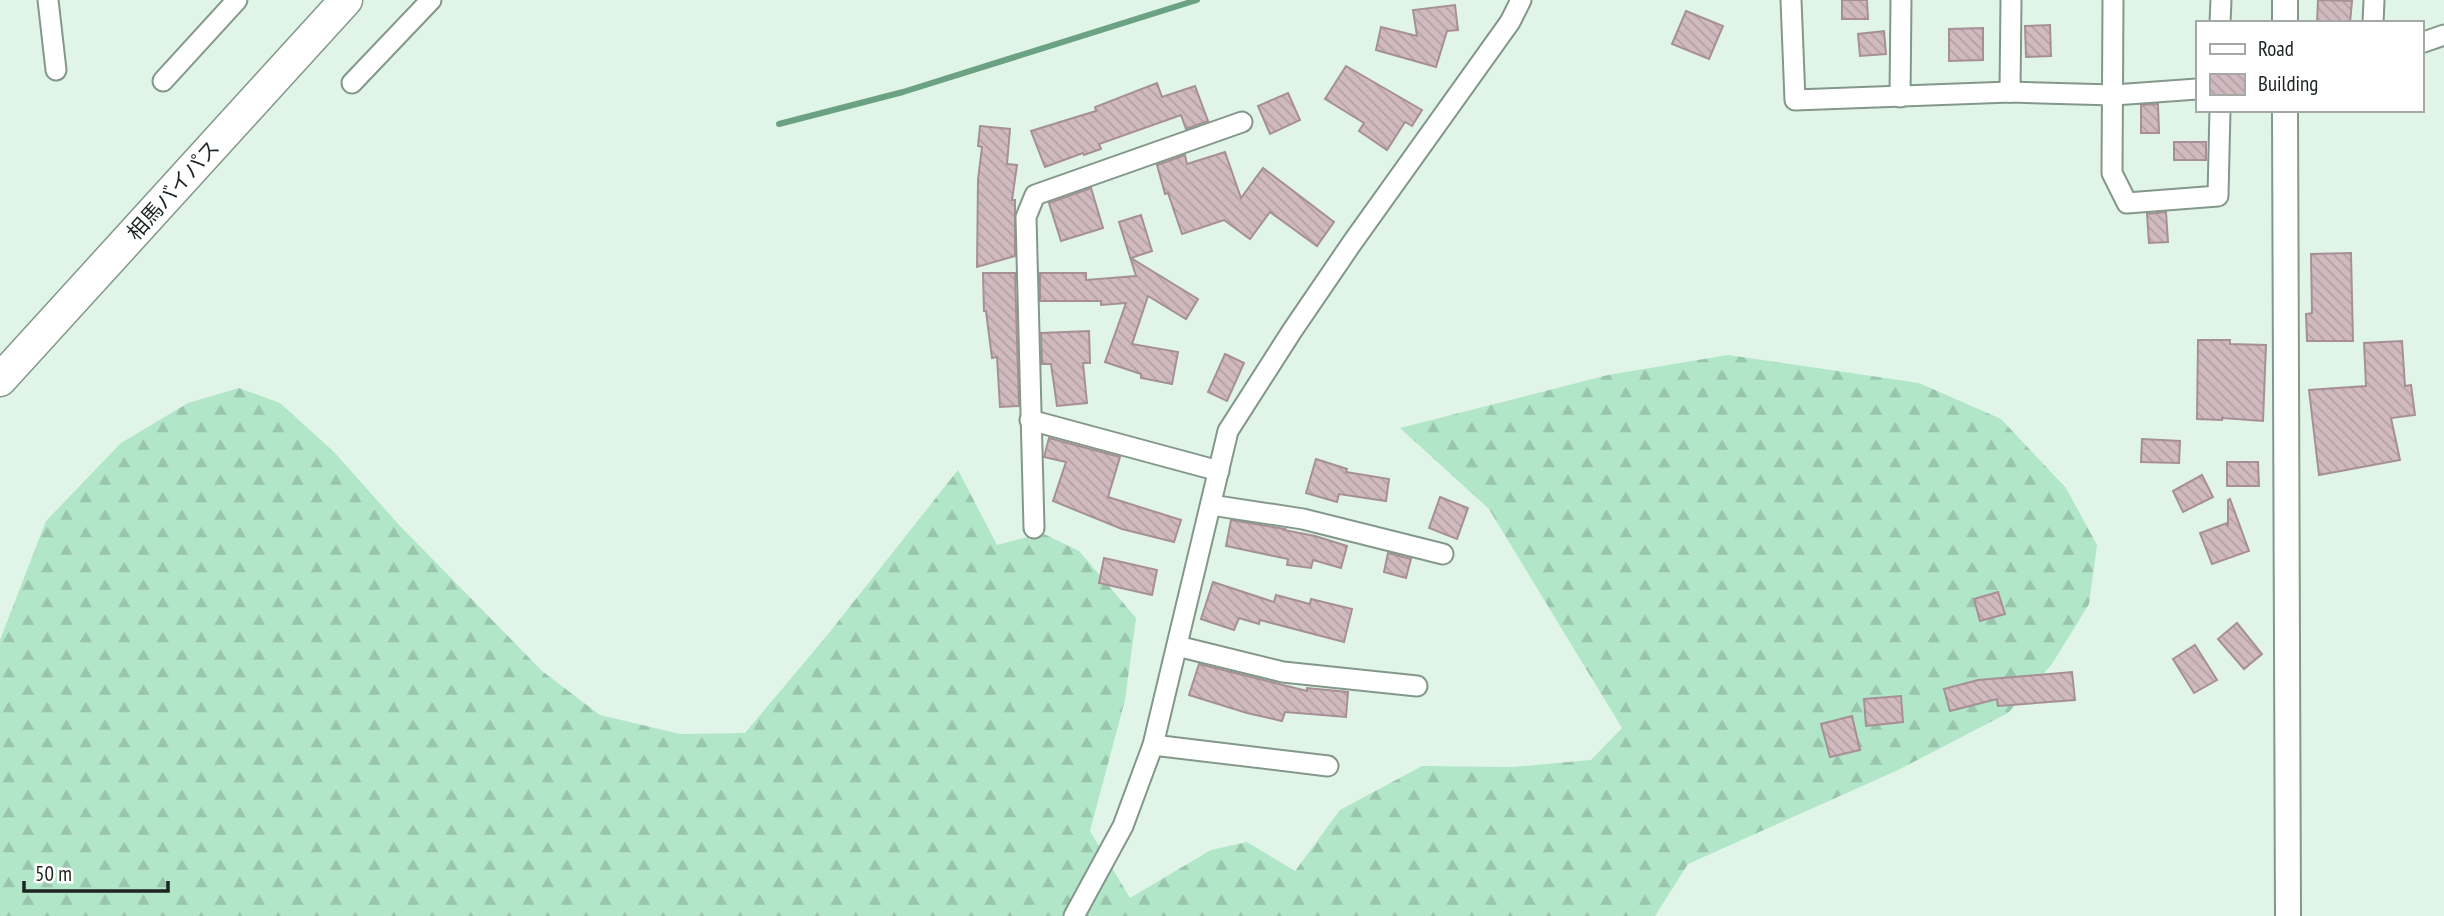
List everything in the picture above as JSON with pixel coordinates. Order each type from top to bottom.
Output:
[{"type":"highway","name":"相馬バイパス","points":[[0,380],[346,0]]},
{"type":"street","points":[[48,0],[56,70]]},
{"type":"street","points":[[163,81],[237,0]]},
{"type":"street","points":[[352,83],[431,0]]},
{"type":"street","points":[[1074,916],[1123,827],[1153,745],[1228,431],[1284,342],[1510,22],[1521,0]]},
{"type":"street","points":[[1791,0],[1796,100],[2010,92],[2114,94],[2196,89]]},
{"type":"street","points":[[1900,97],[1901,0]]},
{"type":"street","points":[[2010,92],[2011,0]]},
{"type":"street","points":[[2113,0],[2112,173],[2127,203],[2218,196],[2220,112]]},
{"type":"street","points":[[2220,21],[2221,0]]},
{"type":"street","points":[[2284,0],[2285,21]]},
{"type":"street","points":[[2373,21],[2374,0]]},
{"type":"street","points":[[2423,42],[2444,35]]},
{"type":"street","points":[[2285,112],[2288,916]]},
{"type":"street","points":[[1034,528],[1026,217],[1035,195],[1241,122]]},
{"type":"street","points":[[1030,420],[1219,471]]},
{"type":"street","points":[[1211,505],[1303,519],[1443,554]]},
{"type":"street","points":[[1177,646],[1283,672],[1418,686]]},
{"type":"street","points":[[1153,745],[1328,766]]},
{"type":"green space","points":[[1728,355],[1919,383],[2001,419],[2066,488],[2097,545],[2089,604],[2052,664],[2008,713],[1898,770],[1688,864],[1655,916],[0,916],[0,640],[46,521],[121,443],[188,403],[239,388],[280,403],[334,452],[400,526],[542,671],[600,715],[680,734],[745,733],[829,633],[958,470],[997,545],[1042,533],[1079,551],[1136,618],[1125,700],[1090,831],[1130,898],[1211,850],[1247,842],[1295,871],[1340,810],[1422,766],[1512,767],[1591,760],[1622,728],[1489,509],[1400,428],[1608,375]]},
{"type":"building","points":[[1842,0],[1867,0],[1868,19],[1842,19]]},
{"type":"building","points":[[2318,0],[2352,1],[2350,21],[2317,21]]},
{"type":"building","points":[[1455,5],[1458,30],[1447,31],[1436,67],[1376,50],[1381,27],[1417,36],[1413,10]]},
{"type":"building","points":[[1686,11],[1723,26],[1709,59],[1672,44]]},
{"type":"building","points":[[2050,25],[2051,56],[2026,57],[2025,26]]},
{"type":"building","points":[[1983,28],[1983,60],[1949,61],[1949,29]]},
{"type":"building","points":[[1884,31],[1886,54],[1860,56],[1858,34]]},
{"type":"building","points":[[1346,66],[1422,110],[1412,126],[1405,122],[1387,150],[1359,131],[1364,123],[1325,99]]},
{"type":"building","points":[[1157,83],[1162,97],[1195,86],[1208,121],[1186,129],[1181,115],[1099,144],[1101,149],[1045,167],[1031,131],[1096,111],[1095,107]]},
{"type":"building","points":[[1288,93],[1300,120],[1270,134],[1258,106]]},
{"type":"building","points":[[2158,104],[2159,133],[2141,133],[2141,105]]},
{"type":"building","points":[[980,126],[1010,129],[1007,164],[1017,165],[1012,200],[1015,200],[1015,256],[977,267],[978,180],[982,147],[978,146]]},
{"type":"building","points":[[2174,142],[2206,142],[2206,160],[2174,160]]},
{"type":"building","points":[[1225,152],[1241,198],[1263,168],[1334,222],[1317,246],[1270,212],[1250,239],[1224,220],[1182,234],[1168,193],[1165,194],[1157,165],[1185,155],[1187,164]]},
{"type":"building","points":[[1091,188],[1103,228],[1061,241],[1049,203]]},
{"type":"building","points":[[2166,212],[2168,242],[2149,243],[2147,214]]},
{"type":"building","points":[[1141,215],[1152,251],[1131,258],[1198,299],[1186,319],[1148,296],[1132,344],[1178,352],[1172,384],[1141,378],[1141,374],[1105,362],[1126,303],[1101,305],[1101,301],[1040,301],[1040,273],[1086,273],[1086,280],[1136,276],[1119,222]]},
{"type":"building","points":[[2351,253],[2353,341],[2307,341],[2306,314],[2312,313],[2311,254]]},
{"type":"building","points":[[983,273],[1015,273],[1019,406],[1000,407],[997,357],[992,358],[984,311]]},
{"type":"building","points":[[1089,331],[1090,363],[1083,363],[1087,403],[1057,406],[1051,364],[1042,364],[1041,333]]},
{"type":"building","points":[[2198,340],[2230,340],[2230,344],[2266,345],[2263,421],[2197,419]]},
{"type":"building","points":[[2402,341],[2405,386],[2411,385],[2415,415],[2391,418],[2400,460],[2319,475],[2309,390],[2366,386],[2364,343]]},
{"type":"building","points":[[1225,354],[1244,363],[1227,401],[1208,392]]},
{"type":"building","points":[[1049,438],[1120,457],[1108,497],[1181,520],[1174,542],[1122,529],[1053,501],[1066,462],[1044,457]]},
{"type":"building","points":[[2142,439],[2180,441],[2179,463],[2141,462]]},
{"type":"building","points":[[1316,459],[1347,469],[1346,472],[1389,479],[1386,501],[1339,494],[1337,502],[1306,493]]},
{"type":"building","points":[[2227,462],[2258,462],[2259,486],[2227,486]]},
{"type":"building","points":[[2202,475],[2213,497],[2183,512],[2173,491]]},
{"type":"building","points":[[1440,497],[1468,508],[1457,539],[1429,528]]},
{"type":"building","points":[[2230,499],[2249,551],[2212,564],[2200,533],[2227,523],[2228,526]]},
{"type":"building","points":[[1231,520],[1285,529],[1347,546],[1341,568],[1313,560],[1311,568],[1287,565],[1288,559],[1226,546]]},
{"type":"building","points":[[1388,553],[1411,559],[1406,578],[1384,572]]},
{"type":"building","points":[[1104,558],[1157,570],[1152,595],[1099,583]]},
{"type":"building","points":[[1213,582],[1274,602],[1276,595],[1310,604],[1311,599],[1352,609],[1344,642],[1260,620],[1259,624],[1239,618],[1234,630],[1201,619]]},
{"type":"building","points":[[1998,592],[2005,614],[1980,621],[1974,599]]},
{"type":"building","points":[[2237,623],[2262,654],[2244,669],[2218,639]]},
{"type":"building","points":[[2195,645],[2217,680],[2194,693],[2173,659]]},
{"type":"building","points":[[1199,664],[1307,691],[1307,688],[1348,692],[1346,717],[1285,712],[1282,721],[1189,695]]},
{"type":"building","points":[[2072,672],[2075,700],[1998,706],[1997,699],[1950,711],[1944,689],[1978,680]]},
{"type":"building","points":[[1901,696],[1903,722],[1866,726],[1864,699]]},
{"type":"building","points":[[1852,716],[1860,750],[1830,757],[1821,724]]},
{"type":"waterway","points":[[779,124],[903,92],[1197,0]]}]
